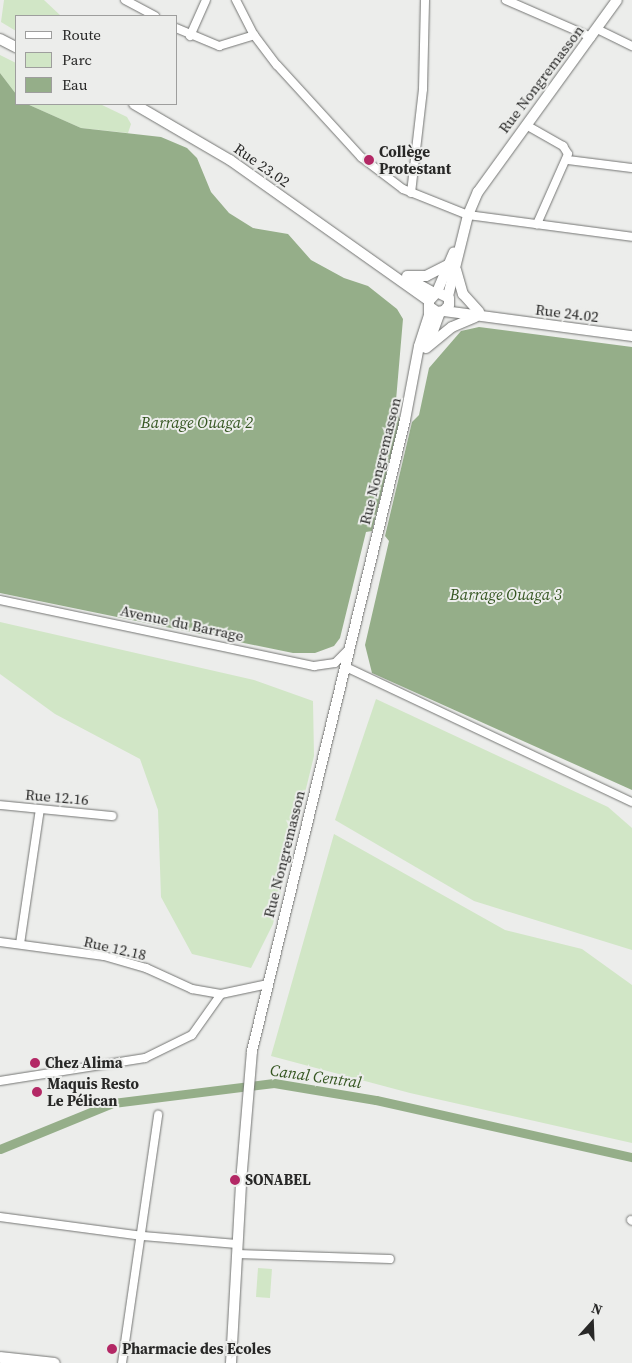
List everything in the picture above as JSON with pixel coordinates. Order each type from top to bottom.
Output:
[{"type":"main road","points":[[0,1357],[54,1363]]},
{"type":"street","points":[[125,0],[153,15]]},
{"type":"street","points":[[190,36],[206,0]]},
{"type":"street","points":[[236,0],[254,35],[277,65],[361,157],[390,181],[411,193],[468,215],[632,237]]},
{"type":"street","points":[[411,193],[423,89],[425,0]]},
{"type":"street","points":[[506,0],[632,46]]},
{"type":"street","name":"Rue Nongremasson","points":[[230,1363],[250,1069],[268,984],[346,667],[432,298],[452,266],[468,215],[478,192],[617,0]]},
{"type":"street","points":[[178,29],[190,36],[219,46],[254,35]]},
{"type":"street","points":[[0,39],[15,46]]},
{"type":"street","name":"Rue 23.02","points":[[136,105],[230,160],[369,257],[432,298]]},
{"type":"street","points":[[526,125],[563,146],[568,160],[537,224]]},
{"type":"street","points":[[568,160],[632,168]]},
{"type":"street","name":"Rue 23.02","points":[[369,257],[396,272],[432,298]]},
{"type":"street","points":[[396,272],[426,276],[452,266],[463,294],[478,314],[452,326],[426,348]]},
{"type":"street","name":"Rue Nongremasson","points":[[419,360],[449,298],[452,266]]},
{"type":"street","name":"Rue 24.02","points":[[432,298],[449,298],[478,314]]},
{"type":"street","name":"Rue 24.02","points":[[432,298],[442,312],[478,314],[498,319],[632,336]]},
{"type":"street","name":"Avenue du Barrage","points":[[0,600],[314,666],[335,663],[351,646]]},
{"type":"street","points":[[346,667],[632,802]]},
{"type":"street","name":"Rue 12.16","points":[[0,805],[112,816]]},
{"type":"street","points":[[20,944],[40,809]]},
{"type":"street","name":"Rue 12.18","points":[[0,942],[132,963],[187,987],[220,994]]},
{"type":"street","points":[[0,1081],[108,1065],[158,1054],[199,1029],[220,994],[268,984]]},
{"type":"street","points":[[122,1363],[158,1116]]},
{"type":"street","points":[[0,1217],[237,1249],[390,1259]]},
{"type":"green space","points":[[4,0],[44,0],[60,15],[15,15],[15,30],[1,22]]},
{"type":"green space","points":[[0,55],[15,62],[15,93],[0,73]]},
{"type":"green space","points":[[29,105],[102,105],[127,117],[131,124],[128,133],[81,128]]},
{"type":"green space","points":[[0,622],[254,680],[313,701],[314,756],[273,924],[251,968],[192,954],[161,897],[158,810],[140,759],[55,714],[0,674]]},
{"type":"green space","points":[[376,699],[608,807],[632,828],[632,950],[474,901],[335,820]]},
{"type":"green space","points":[[334,834],[505,930],[582,949],[632,985],[632,1143],[410,1093],[271,1056]]},
{"type":"green space","points":[[258,1268],[272,1269],[270,1298],[256,1297]]},
{"type":"water","name":"Barrage Ouaga 2","points":[[0,73],[15,93],[15,105],[29,105],[81,128],[161,137],[187,148],[197,158],[211,192],[229,213],[253,228],[288,234],[311,260],[344,278],[368,286],[397,309],[403,319],[395,412],[400,419],[372,531],[366,532],[340,638],[334,646],[315,653],[293,653],[0,593]]},
{"type":"water","name":"Barrage Ouaga 3","points":[[479,327],[632,347],[632,790],[372,673],[365,645],[389,541],[385,536],[412,422],[419,415],[429,368],[461,331]]},
{"type":"waterway","name":"Canal Central","points":[[0,1149],[113,1103],[274,1083],[376,1100],[632,1157]]},
{"type":"place","name":"Collège Protestant","points":[[369,160]]},
{"type":"place","name":"Chez Alima","points":[[35,1063]]},
{"type":"place","name":"Maquis Resto Le Pélican","points":[[37,1092]]},
{"type":"place","name":"SONABEL","points":[[235,1180]]},
{"type":"place","name":"Pharmacie des Ecoles","points":[[112,1349]]}]
